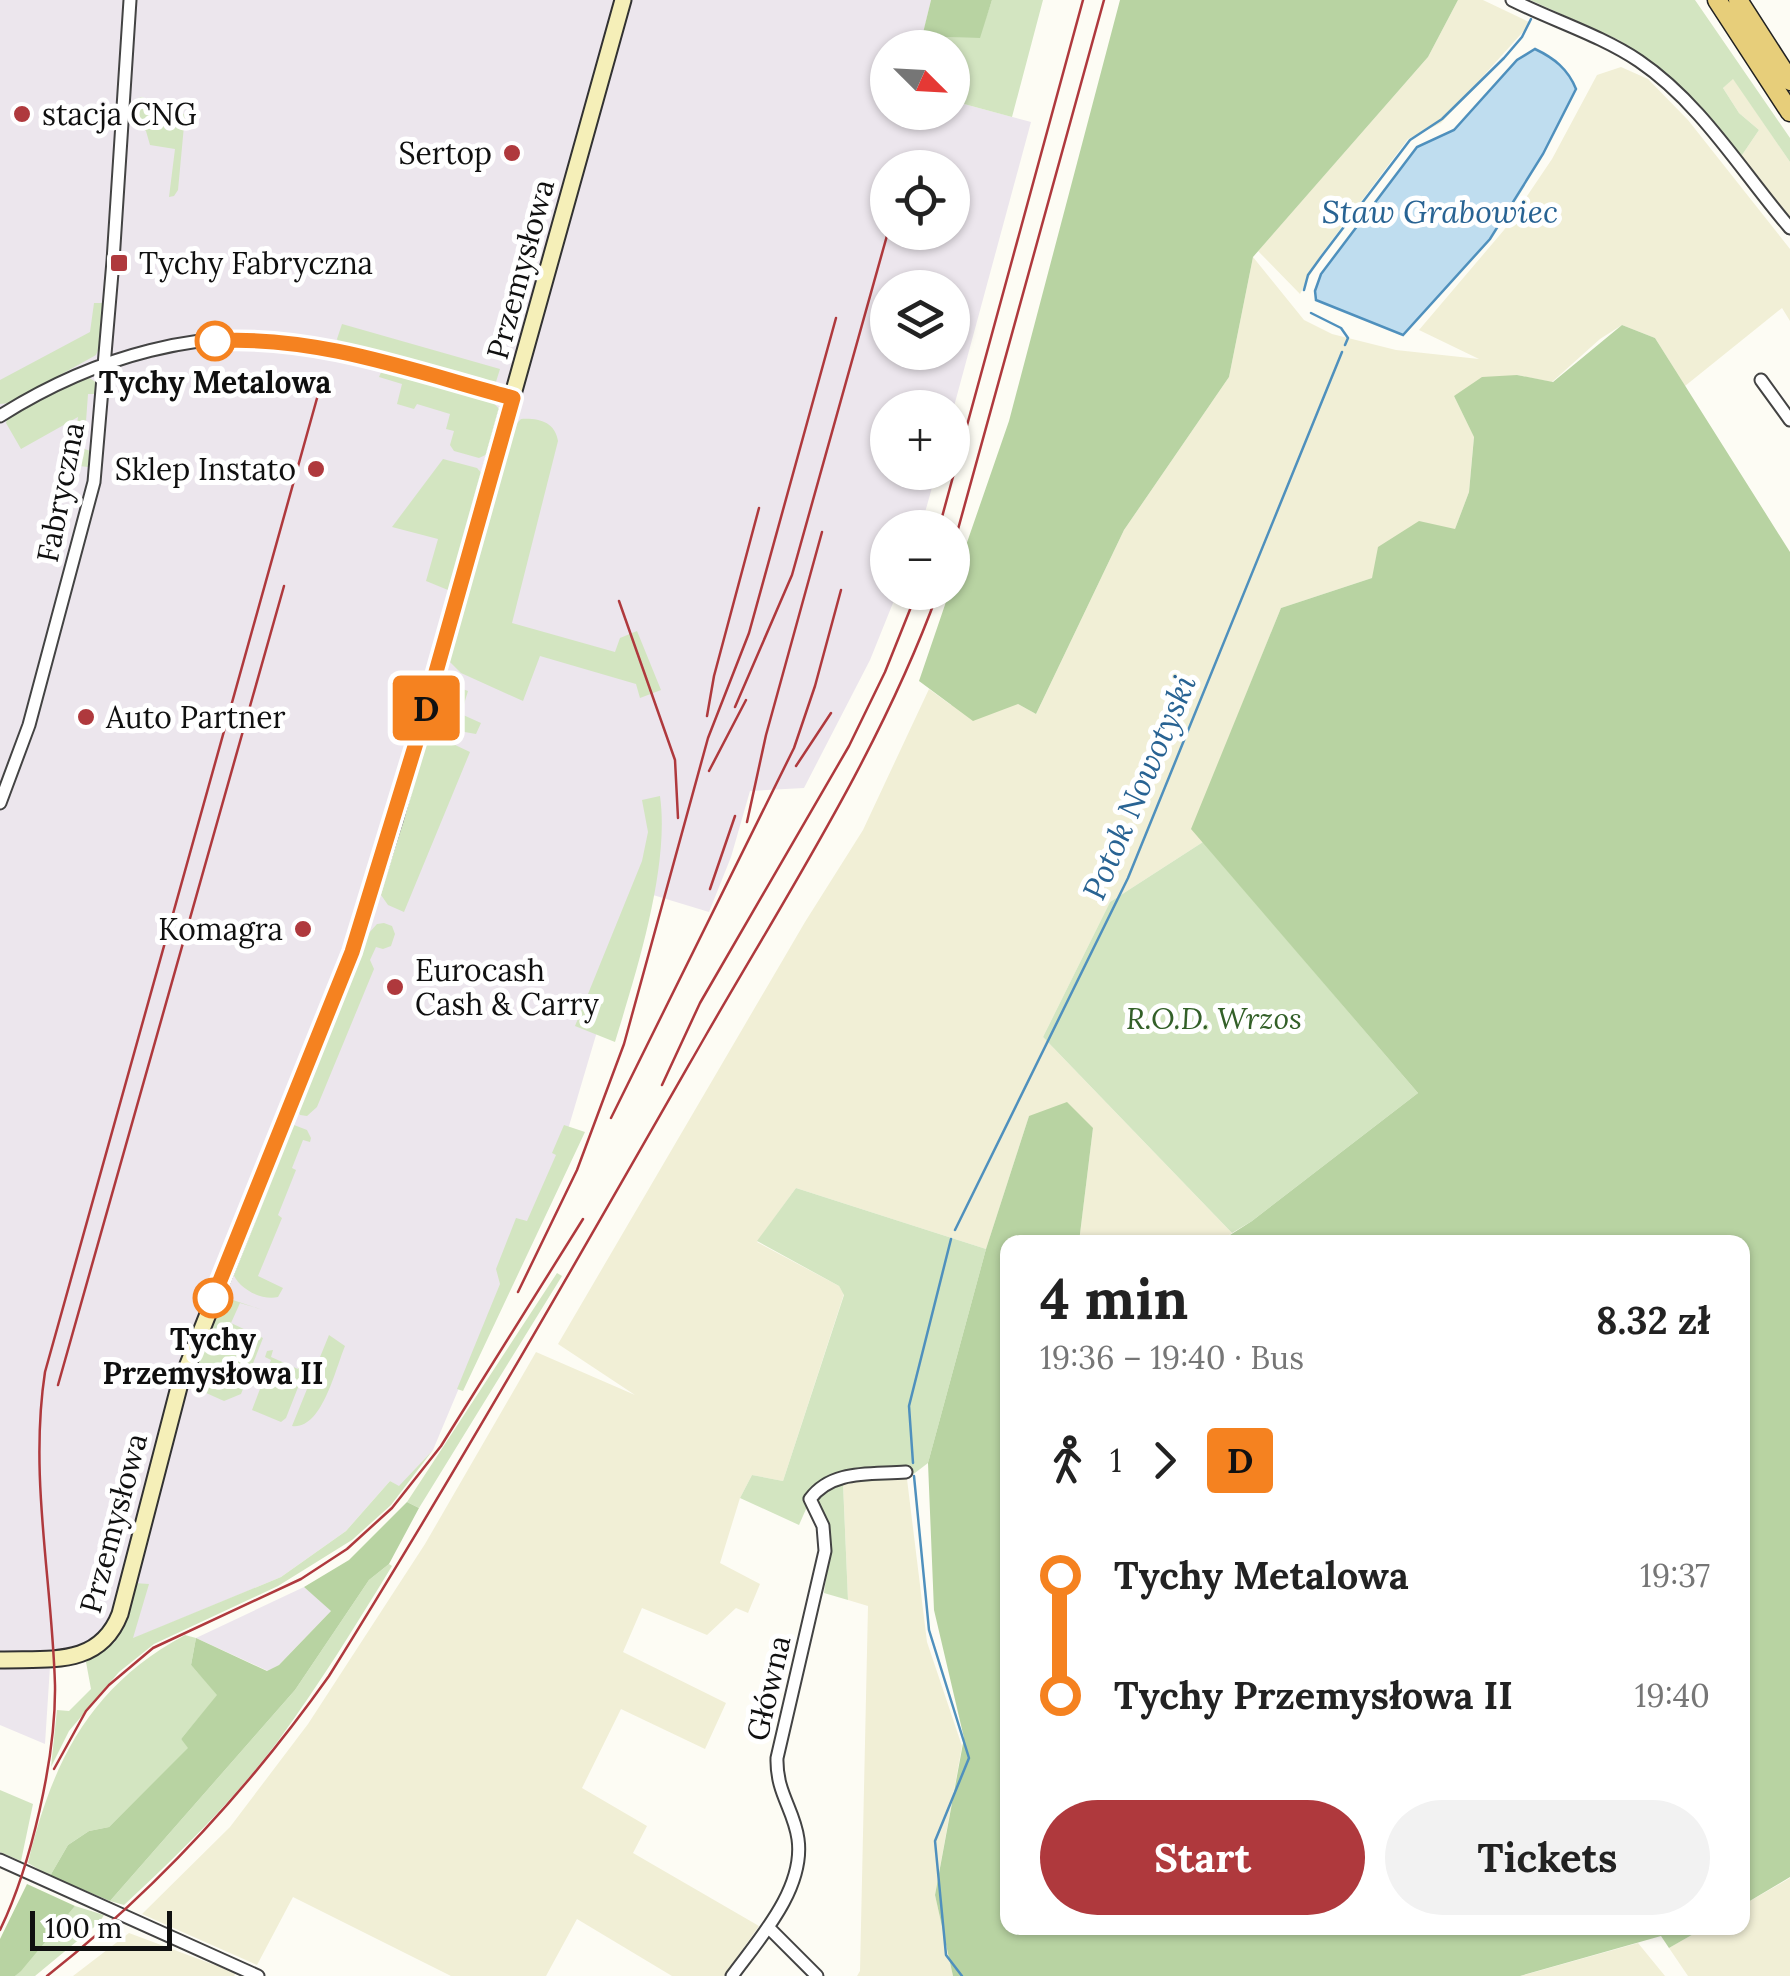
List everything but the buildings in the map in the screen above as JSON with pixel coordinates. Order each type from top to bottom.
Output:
[{"type":"main road","points":[[1703,0],[1790,81]]},
{"type":"main road","points":[[1717,0],[1766,61]]},
{"type":"main road","points":[[1738,0],[1790,112]]},
{"type":"main road","points":[[1750,0],[1766,61]]},
{"type":"street","name":"Fabryczna","points":[[0,804],[29,725],[97,460],[130,0]]},
{"type":"street","name":"Przemysłowa","points":[[0,1660],[79,1655],[103,1643],[113,1630],[179,1388],[352,952],[400,798],[623,0]]},
{"type":"street","points":[[1512,0],[1610,44],[1667,82],[1790,228]]},
{"type":"street","points":[[0,416],[67,377],[104,362],[188,344],[268,340],[311,345],[513,398]]},
{"type":"street","points":[[1761,380],[1790,420]]},
{"type":"street","name":"Główna","points":[[732,1976],[768,1927],[797,1865],[798,1839],[776,1780],[777,1758],[825,1551],[823,1526],[810,1499],[820,1485],[835,1478],[906,1472]]},
{"type":"street","points":[[0,1860],[258,1976]]},
{"type":"street","points":[[768,1927],[817,1976]]},
{"type":"shaded area","points":[[0,0],[931,0],[924,30],[870,30],[870,130],[970,130],[970,106],[1031,122],[970,347],[970,270],[870,270],[870,370],[964,370],[958,390],[870,390],[870,490],[931,490],[926,510],[870,510],[870,610],[890,610],[870,660],[804,788],[750,791],[731,857],[709,912],[653,895],[596,1035],[569,1126],[433,1450],[399,1487],[390,1481],[346,1531],[281,1577],[132,1639],[135,1583],[115,1642],[51,1651],[45,1744],[0,1725]]},
{"type":"shaded area","points":[[1458,0],[1483,0],[1531,23],[1441,123],[1408,139],[1320,256],[1300,294],[1258,251],[1428,57]]},
{"type":"shaded area","points":[[1621,67],[1648,79],[1688,120],[1790,249],[1790,321],[1782,308],[1685,386],[1655,338],[1622,325],[1600,339],[1552,382],[1517,375],[1454,396],[1474,436],[1469,492],[1455,529],[1372,578],[1281,608],[1192,829],[1203,842],[1110,902],[1043,1037],[1232,1233],[1080,1235],[1093,1128],[1029,1116],[986,1249],[796,1188],[757,1242],[839,1286],[844,1294],[783,1481],[752,1475],[740,1498],[720,1563],[760,1584],[748,1613],[736,1608],[707,1635],[642,1608],[623,1652],[726,1703],[705,1749],[621,1709],[582,1788],[647,1826],[633,1853],[759,1926],[724,1976],[672,1976],[577,1919],[546,1976],[451,1976],[293,1897],[257,1965],[142,1914],[230,1827],[308,1724],[425,1544],[536,1352],[635,1395],[558,1344],[863,830],[929,689],[951,705],[1018,704],[1036,714],[1124,530],[1229,377],[1253,257],[1304,320],[1332,334],[1396,350],[1479,359],[1419,330],[1504,230],[1552,159],[1597,75]]},
{"type":"shaded area","points":[[1733,78],[1790,162],[1790,217],[1740,158],[1759,130],[1739,113],[1723,88]]},
{"type":"shaded area","points":[[907,1479],[927,1642],[962,1746],[935,1895],[953,1976],[857,1976],[868,1606],[848,1600],[843,1482]]},
{"type":"shaded area","points":[[304,1587],[332,1610],[279,1665],[268,1671],[196,1638]]},
{"type":"shaded area","points":[[1790,1878],[1790,1976],[1688,1976],[1669,1948],[1692,1935],[1750,1935],[1750,1901]]},
{"type":"shaded area","points":[[129,1933],[236,1973],[73,1976]]},
{"type":"shaded area","points":[[1638,1943],[1665,1976],[1520,1976]]},
{"type":"green space","points":[[931,0],[992,0],[980,38],[970,38],[970,30],[924,30]]},
{"type":"green space","points":[[992,0],[1043,0],[1012,117],[970,106],[970,38],[979,38]]},
{"type":"green space","points":[[1120,0],[1458,0],[1428,57],[1253,257],[1229,377],[1124,530],[1036,714],[1018,704],[973,721],[919,681],[943,610],[970,610],[970,534],[1009,421]]},
{"type":"green space","points":[[1530,0],[1695,0],[1790,138],[1790,162],[1733,79],[1723,88],[1739,113],[1759,130],[1740,158],[1659,70],[1619,40]]},
{"type":"green space","points":[[141,97],[175,107],[185,115],[178,190],[174,196],[169,197],[175,149],[150,145],[146,131],[128,114],[131,102]]},
{"type":"green space","points":[[94,303],[104,303],[102,341],[96,355],[10,403],[0,404],[0,380],[90,332]]},
{"type":"green space","points":[[342,324],[500,369],[495,385],[339,343]]},
{"type":"green space","points":[[1622,325],[1655,338],[1790,552],[1790,1877],[1750,1901],[1750,1235],[1230,1235],[1418,1093],[1191,829],[1281,608],[1372,578],[1378,547],[1419,521],[1455,529],[1469,492],[1474,437],[1454,396],[1482,377],[1517,375],[1553,382]]},
{"type":"green space","points":[[383,368],[489,398],[501,411],[492,452],[479,458],[454,451],[450,445],[454,431],[446,429],[450,414],[417,404],[414,409],[397,404],[402,384],[379,377]]},
{"type":"green space","points":[[88,377],[97,383],[98,394],[88,394],[84,449],[91,451],[88,467],[70,465],[78,417],[21,449],[6,423],[8,416],[42,396]]},
{"type":"green space","points":[[521,419],[545,422],[558,441],[512,623],[615,652],[620,638],[637,631],[661,690],[640,698],[636,684],[540,656],[523,701],[461,673],[449,661],[512,428]]},
{"type":"green space","points":[[443,459],[477,468],[485,477],[453,588],[448,590],[426,581],[438,539],[392,527]]},
{"type":"green space","points":[[444,682],[468,691],[461,714],[481,723],[476,734],[459,731],[453,744],[470,752],[404,912],[388,905],[381,895],[437,695]]},
{"type":"green space","points":[[660,796],[662,824],[656,887],[615,1042],[575,1026],[642,861],[648,832],[642,800]]},
{"type":"green space","name":"R.O.D. Wrzos","points":[[1203,842],[1418,1093],[1232,1233],[1043,1037],[1110,902]]},
{"type":"green space","points":[[377,924],[392,926],[395,934],[391,946],[376,947],[370,960],[374,969],[317,1107],[307,1116],[300,1115],[297,1107],[368,934]]},
{"type":"green space","points":[[1067,1102],[1093,1128],[1080,1235],[1000,1235],[1000,1935],[1692,1935],[1669,1948],[1661,1936],[1520,1976],[953,1976],[935,1895],[964,1738],[934,1610],[928,1463],[986,1249],[1029,1116]]},
{"type":"green space","points":[[564,1125],[585,1132],[463,1391],[457,1389],[500,1284],[496,1269],[516,1218],[527,1221],[556,1155],[552,1153]]},
{"type":"green space","points":[[289,1127],[307,1130],[311,1138],[310,1142],[303,1140],[292,1168],[296,1170],[278,1215],[282,1218],[258,1276],[283,1288],[278,1297],[264,1297],[244,1288],[232,1271]]},
{"type":"green space","points":[[796,1188],[986,1249],[928,1463],[907,1479],[843,1483],[848,1600],[824,1593],[830,1543],[825,1520],[810,1500],[799,1525],[740,1498],[752,1475],[783,1481],[844,1295],[839,1286],[757,1241]]},
{"type":"green space","points":[[557,1273],[562,1276],[419,1508],[407,1502]]},
{"type":"green space","points":[[230,1299],[263,1310],[240,1303],[231,1323],[263,1338],[241,1394],[224,1401],[195,1388],[192,1379],[221,1301]]},
{"type":"green space","points":[[329,1335],[345,1346],[332,1383],[312,1419],[292,1426]]},
{"type":"green space","points":[[273,1350],[271,1357],[298,1369],[302,1361],[306,1367],[281,1422],[252,1410],[271,1360],[265,1357],[267,1351]]},
{"type":"green space","points":[[433,1450],[391,1505],[352,1540],[278,1586],[154,1644],[119,1672],[69,1731],[51,1767],[57,1710],[69,1711],[91,1689],[86,1662],[115,1642],[134,1583],[149,1584],[133,1638],[281,1577],[346,1531],[390,1481],[399,1486]]},
{"type":"green space","points":[[407,1502],[419,1508],[389,1564],[369,1580],[295,1690],[110,1901],[50,1876],[68,1845],[89,1831],[109,1827],[188,1748],[181,1739],[217,1695],[191,1665],[196,1638],[267,1671],[279,1665],[331,1611],[304,1587],[349,1560]]},
{"type":"green space","points":[[389,1564],[392,1566],[337,1655],[243,1785],[124,1905],[110,1901],[295,1690],[369,1580]]},
{"type":"green space","points":[[185,1635],[196,1638],[191,1665],[218,1695],[181,1739],[189,1748],[109,1827],[89,1831],[68,1845],[50,1876],[28,1863],[49,1792],[80,1730],[124,1678]]},
{"type":"green space","points":[[0,1790],[33,1804],[21,1861],[0,1852]]},
{"type":"green space","points":[[27,1884],[75,1906],[21,1971],[15,1976],[0,1976],[0,1939]]},
{"type":"green space","points":[[75,1906],[104,1915],[35,1976],[15,1976]]},
{"type":"water","name":"Staw Grabowiec","points":[[1535,49],[1560,65],[1576,89],[1543,154],[1490,239],[1403,335],[1316,300],[1321,274],[1417,147],[1454,130],[1517,60]]},
{"type":"waterway","points":[[1304,290],[1308,275],[1410,140],[1442,119],[1504,58],[1531,19]]},
{"type":"waterway","points":[[1311,313],[1341,328],[1348,338],[1345,345]]},
{"type":"waterway","name":"Potok Nowotyski","points":[[955,1230],[1128,878],[1342,352]]},
{"type":"waterway","points":[[913,1463],[909,1406],[951,1239]]},
{"type":"waterway","points":[[914,1476],[929,1630],[969,1758],[935,1841],[946,1955],[962,1976]]},
{"type":"railway","points":[[944,510],[1083,0]]},
{"type":"railway","points":[[963,510],[1104,0]]},
{"type":"railway","points":[[735,707],[792,575],[883,250]]},
{"type":"railway","points":[[518,1292],[577,1170],[624,1044],[708,738],[749,633],[836,318]]},
{"type":"railway","points":[[0,1930],[22,1875],[40,1810],[54,1714],[53,1646],[40,1489],[45,1372],[321,384]]},
{"type":"railway","points":[[707,716],[759,508]]},
{"type":"railway","points":[[747,822],[766,735],[822,532]]},
{"type":"railway","points":[[58,1385],[284,586]]},
{"type":"railway","points":[[611,1118],[794,748],[841,590]]},
{"type":"railway","points":[[619,601],[675,760],[678,818]]},
{"type":"railway","points":[[662,1085],[700,1003],[849,746],[910,610]]},
{"type":"railway","points":[[47,1976],[126,1908],[199,1836],[266,1759],[329,1676],[520,1357],[832,818],[889,707],[931,610]]},
{"type":"railway","points":[[709,771],[746,700]]},
{"type":"railway","points":[[796,766],[831,713]]},
{"type":"railway","points":[[710,889],[735,816]]},
{"type":"railway","points":[[54,1769],[86,1711],[109,1685],[153,1648],[301,1579],[347,1549],[392,1508],[441,1446],[583,1219]]},
{"type":"bus line","name":"D","points":[[213,1298],[352,952],[416,743],[513,398],[311,345],[268,340],[215,341]]},
{"type":"place","name":"stacja CNG","points":[[22,114]]},
{"type":"place","name":"Sertop","points":[[512,153]]},
{"type":"place","name":"Tychy Fabryczna","points":[[119,263]]},
{"type":"place","name":"Tychy Metalowa","points":[[215,341]]},
{"type":"place","name":"Sklep Instato","points":[[316,469]]},
{"type":"place","name":"Auto Partner","points":[[86,717]]},
{"type":"place","name":"Komagra","points":[[303,929]]},
{"type":"place","name":"Eurocash Cash & Carry","points":[[395,987]]},
{"type":"place","name":"Tychy Przemysłowa II","points":[[213,1298]]}]
